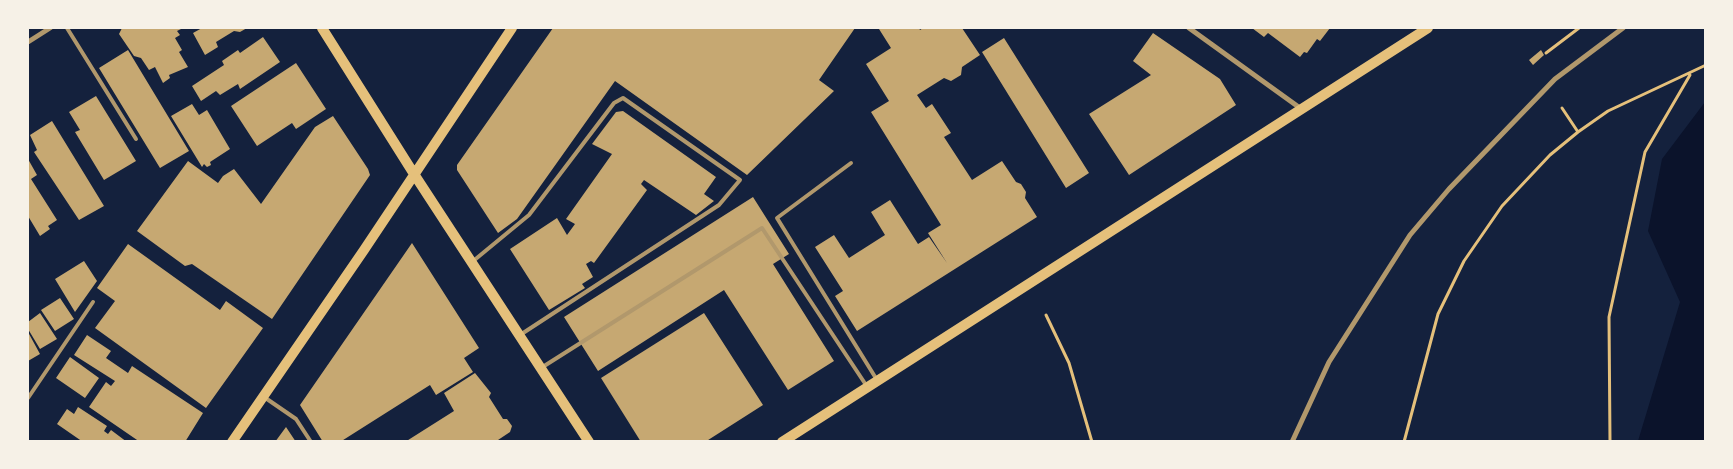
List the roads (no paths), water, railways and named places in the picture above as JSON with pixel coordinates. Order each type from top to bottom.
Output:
[{"type":"main road","points":[[322,28],[414,174],[589,442]]},
{"type":"main road","points":[[232,442],[512,28]]},
{"type":"main road","points":[[782,442],[1300,108],[1428,28]]},
{"type":"street","points":[[28,42],[50,28]]},
{"type":"street","points":[[1189,28],[1300,108]]},
{"type":"street","points":[[1292,442],[1329,362],[1410,235],[1449,189],[1555,79],[1623,28]]},
{"type":"lane","points":[[67,28],[136,139]]},
{"type":"lane","points":[[472,262],[529,215],[614,103],[623,98],[740,180],[732,191],[713,209],[520,335]]},
{"type":"lane","points":[[851,163],[777,218],[877,380]]},
{"type":"lane","points":[[541,368],[762,228],[867,387]]},
{"type":"lane","points":[[28,398],[93,302]]},
{"type":"lane","points":[[263,396],[296,419],[311,442]]},
{"type":"water","points":[[1705,102],[1705,441],[1638,441],[1680,302],[1648,231],[1662,159]]}]
